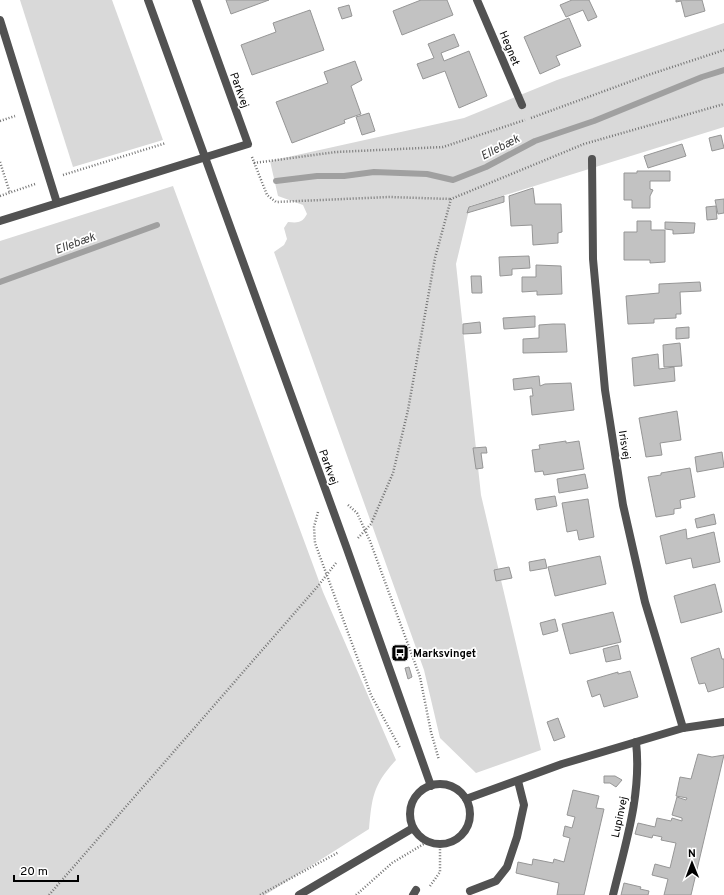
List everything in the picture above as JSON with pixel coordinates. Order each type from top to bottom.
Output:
[{"type":"street","name":"Parkvej","points":[[148,0],[347,549],[431,786]]},
{"type":"street","name":"Parkvej","points":[[196,0],[248,144]]},
{"type":"street","name":"Hegnet","points":[[477,0],[522,105]]},
{"type":"street","points":[[0,20],[57,203]]},
{"type":"street","points":[[0,221],[248,144]]},
{"type":"street","name":"Irisvej","points":[[592,159],[593,259],[604,390],[623,505],[645,602],[683,728]]},
{"type":"street","points":[[466,799],[562,764],[683,728],[724,722]]},
{"type":"street","name":"Lupinvej","points":[[613,895],[630,825],[638,780],[636,742]]},
{"type":"street","points":[[470,891],[496,881],[507,867],[517,837],[524,805],[518,780]]},
{"type":"street","points":[[447,785],[458,790],[466,799],[470,808],[470,817],[464,833],[457,839],[440,845],[427,842],[419,836],[413,828],[410,820],[412,803],[423,789],[431,786],[447,785]]},
{"type":"street","points":[[299,895],[413,828]]},
{"type":"path","points":[[254,163],[336,152],[443,147],[528,119],[648,75],[724,50]]},
{"type":"path","points":[[248,144],[267,195],[276,202],[389,197],[451,199],[584,144],[724,104]]},
{"type":"path","points":[[0,196],[166,143]]},
{"type":"path","points":[[0,162],[10,193]]},
{"type":"path","points":[[48,895],[327,574],[347,549],[371,524],[393,473],[408,410],[435,258],[451,199]]},
{"type":"path","points":[[324,486],[314,527],[315,543],[371,695],[402,750]]},
{"type":"path","points":[[346,504],[357,513],[365,530],[420,677],[431,732],[447,785]]},
{"type":"path","points":[[356,895],[392,863],[427,842]]},
{"type":"path","points":[[415,893],[427,888],[440,872],[440,845]]},
{"type":"shaded area","points":[[20,0],[112,0],[163,140],[73,167]]},
{"type":"shaded area","points":[[724,23],[724,127],[470,206],[456,264],[481,495],[541,750],[476,773],[440,738],[424,670],[274,252],[284,245],[287,239],[284,228],[288,222],[299,222],[307,214],[303,205],[278,196],[270,161],[464,118],[557,80]]},
{"type":"shaded area","points":[[173,186],[323,592],[396,760],[378,784],[371,808],[369,829],[265,895],[0,895],[0,241]]},
{"type":"building","points":[[226,0],[269,0],[231,14]]},
{"type":"building","points":[[421,0],[447,0],[453,15],[402,35],[393,11]]},
{"type":"building","points":[[572,0],[589,0],[597,17],[588,21],[583,10],[566,17],[560,5]]},
{"type":"building","points":[[676,0],[702,0],[705,11],[685,17],[681,1],[676,2]]},
{"type":"building","points":[[349,5],[352,16],[342,19],[338,8]]},
{"type":"building","points":[[310,10],[324,50],[252,75],[241,45],[276,32],[273,23]]},
{"type":"building","points":[[569,18],[581,46],[556,56],[560,65],[540,74],[524,37]]},
{"type":"building","points":[[454,34],[459,46],[441,53],[444,61],[469,51],[487,96],[459,108],[445,71],[423,79],[417,64],[434,58],[428,44]]},
{"type":"building","points":[[355,61],[362,80],[351,86],[361,114],[344,120],[345,123],[292,143],[276,102],[328,83],[324,72]]},
{"type":"building","points":[[369,113],[375,131],[362,135],[356,117]]},
{"type":"building","points":[[721,135],[724,148],[712,151],[709,138]]},
{"type":"building","points":[[682,144],[686,156],[648,168],[644,156]]},
{"type":"building","points":[[637,171],[670,171],[670,181],[650,181],[650,189],[653,190],[650,196],[650,208],[632,208],[632,200],[624,200],[624,173],[637,173]]},
{"type":"building","points":[[533,188],[535,204],[561,204],[562,232],[558,233],[558,243],[533,245],[532,225],[511,226],[509,196]]},
{"type":"building","points":[[504,196],[504,202],[467,213],[469,207]]},
{"type":"building","points":[[724,199],[724,213],[718,214],[715,200]]},
{"type":"building","points":[[716,206],[717,219],[707,220],[706,207]]},
{"type":"building","points":[[637,221],[651,221],[651,230],[665,230],[665,262],[650,263],[650,260],[624,260],[624,232],[637,232]]},
{"type":"building","points":[[665,222],[695,223],[694,233],[673,234],[673,230],[665,229]]},
{"type":"building","points":[[529,256],[530,268],[512,269],[512,275],[500,276],[499,257]]},
{"type":"building","points":[[536,265],[561,266],[562,294],[537,295],[537,291],[522,292],[522,277],[536,277]]},
{"type":"building","points":[[471,276],[481,276],[482,293],[472,293]]},
{"type":"building","points":[[700,282],[701,291],[680,292],[681,314],[676,314],[676,318],[654,319],[654,323],[628,324],[626,296],[659,293],[659,284]]},
{"type":"building","points":[[535,316],[535,327],[504,329],[503,318]]},
{"type":"building","points":[[480,322],[481,333],[463,334],[463,324]]},
{"type":"building","points":[[565,324],[567,352],[523,353],[523,339],[539,338],[539,325]]},
{"type":"building","points":[[689,327],[689,338],[676,339],[676,328]]},
{"type":"building","points":[[680,343],[682,366],[664,367],[663,345]]},
{"type":"building","points":[[658,354],[659,369],[674,367],[675,381],[634,386],[632,358]]},
{"type":"building","points":[[539,376],[540,386],[545,384],[571,383],[574,410],[532,415],[530,396],[533,396],[532,388],[514,390],[513,379]]},
{"type":"building","points":[[677,411],[681,440],[660,443],[662,455],[646,457],[639,418]]},
{"type":"building","points":[[566,441],[566,443],[579,441],[584,469],[544,475],[543,471],[535,472],[532,450],[540,449],[539,445]]},
{"type":"building","points":[[486,447],[487,453],[481,453],[483,468],[476,469],[473,448]]},
{"type":"building","points":[[722,452],[724,467],[697,472],[695,457]]},
{"type":"building","points":[[690,468],[695,497],[680,500],[681,508],[674,509],[674,514],[656,517],[648,477]]},
{"type":"building","points":[[585,474],[588,488],[559,493],[557,479]]},
{"type":"building","points":[[555,496],[557,506],[537,510],[535,499]]},
{"type":"building","points":[[588,499],[594,537],[579,540],[577,530],[567,532],[562,503]]},
{"type":"building","points":[[714,514],[716,524],[697,528],[695,519]]},
{"type":"building","points":[[686,529],[687,539],[714,532],[720,562],[693,568],[691,558],[666,564],[660,536]]},
{"type":"building","points":[[600,556],[606,584],[555,596],[548,567]]},
{"type":"building","points":[[545,559],[547,568],[530,571],[529,562]]},
{"type":"building","points":[[509,567],[512,578],[496,581],[494,570]]},
{"type":"building","points":[[715,584],[722,612],[681,623],[674,596]]},
{"type":"building","points":[[613,612],[621,642],[570,654],[562,624]]},
{"type":"building","points":[[555,619],[558,631],[543,635],[540,623]]},
{"type":"building","points":[[618,645],[621,659],[606,662],[603,649]]},
{"type":"building","points":[[719,648],[722,659],[724,659],[724,687],[708,692],[705,683],[699,684],[691,658]]},
{"type":"building","points":[[409,667],[412,677],[408,679],[405,668]]},
{"type":"building","points":[[630,671],[638,697],[604,707],[600,694],[592,697],[587,681],[618,672],[618,674]]},
{"type":"building","points":[[558,718],[565,737],[554,741],[547,722]]},
{"type":"building","points":[[698,754],[712,757],[724,755],[691,895],[664,895],[668,879],[652,875],[655,864],[670,868],[676,843],[661,840],[662,837],[653,835],[652,838],[635,834],[638,823],[655,827],[657,818],[671,821],[672,818],[682,821],[682,818],[672,815],[677,797],[686,800],[687,798],[676,796],[680,777],[691,779]]},
{"type":"building","points":[[604,776],[615,776],[622,780],[616,787],[610,783],[604,783]]},
{"type":"building","points":[[573,790],[599,796],[596,808],[604,809],[584,895],[557,895],[559,883],[516,873],[518,862],[532,865],[533,859],[553,863],[554,859],[564,862],[570,838],[563,836],[565,826],[572,828],[575,817],[567,815]]},
{"type":"building","points":[[624,883],[641,887],[640,889],[649,891],[648,895],[621,895]]},
{"type":"waterway","name":"Ellebæk","points":[[276,181],[317,176],[344,176],[374,172],[427,174],[453,180],[486,167],[535,141],[594,121],[702,77],[724,70]]},
{"type":"waterway","name":"Ellebæk","points":[[0,282],[157,225]]},
{"type":"place","name":"Marksvinget","points":[[400,653]]}]
